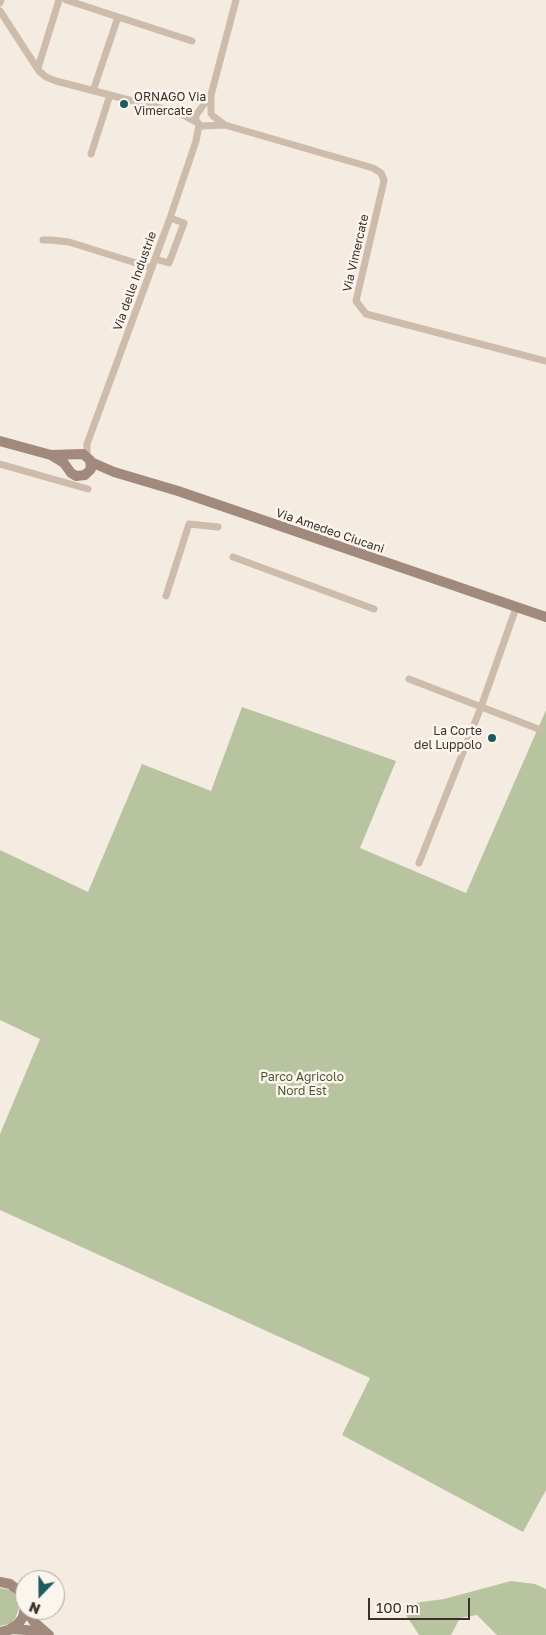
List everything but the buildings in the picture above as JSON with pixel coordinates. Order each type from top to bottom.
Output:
[{"type":"main road","name":"Via Amedeo Ciucani","points":[[0,440],[51,455],[83,457],[114,472],[178,491],[543,617]]},
{"type":"main road","name":"Via Amedeo Ciucani","points":[[51,455],[68,467],[71,473],[76,476],[114,472]]},
{"type":"main road","points":[[68,467],[69,460],[83,457],[91,468],[88,474]]},
{"type":"main road","points":[[0,1582],[10,1584],[15,1588]]},
{"type":"main road","points":[[5,1632],[21,1620]]},
{"type":"main road","points":[[33,1620],[49,1635]]},
{"type":"main road","points":[[5,1632],[27,1630],[43,1635]]},
{"type":"street","points":[[38,68],[59,0]]},
{"type":"street","points":[[66,0],[192,41]]},
{"type":"street","points":[[0,10],[43,75],[50,79],[179,113],[203,127],[209,126],[212,122],[211,96],[236,0]]},
{"type":"street","points":[[94,90],[118,17]]},
{"type":"street","points":[[91,154],[110,95]]},
{"type":"street","points":[[198,124],[197,113],[211,96]]},
{"type":"street","points":[[197,113],[203,110],[212,114]]},
{"type":"street","name":"Via Vimercate","points":[[212,114],[224,125]]},
{"type":"street","name":"Via delle Industrie","points":[[83,457],[170,218],[196,141],[198,124]]},
{"type":"street","name":"Via Vimercate","points":[[209,126],[224,125],[373,168],[381,173],[384,180],[356,301],[366,314],[546,361]]},
{"type":"street","points":[[155,259],[169,264],[184,223],[170,218]]},
{"type":"street","points":[[43,240],[69,242],[152,268]]},
{"type":"street","points":[[0,464],[88,489]]},
{"type":"street","points":[[166,596],[189,524],[218,527]]},
{"type":"street","points":[[233,557],[374,609]]},
{"type":"street","points":[[419,863],[481,707],[516,608]]},
{"type":"street","points":[[409,679],[542,730]]},
{"type":"green space","name":"Parco Agricolo Nord Est","points":[[242,707],[396,761],[360,848],[466,893],[546,710],[546,1490],[523,1532],[342,1435],[370,1378],[0,1210],[0,1134],[40,1039],[0,1020],[0,850],[88,892],[142,764],[211,791]]},
{"type":"green space","points":[[511,1581],[535,1584],[546,1589],[546,1635],[497,1635],[477,1615],[460,1618],[451,1635],[419,1635],[406,1615],[407,1604],[444,1599]]},
{"type":"green space","points":[[0,1588],[11,1590],[15,1595],[15,1619],[10,1624],[0,1626]]},
{"type":"place","name":"ORNAGO Via Vimercate","points":[[124,104]]},
{"type":"place","name":"La Corte del Luppolo","points":[[492,738]]}]
